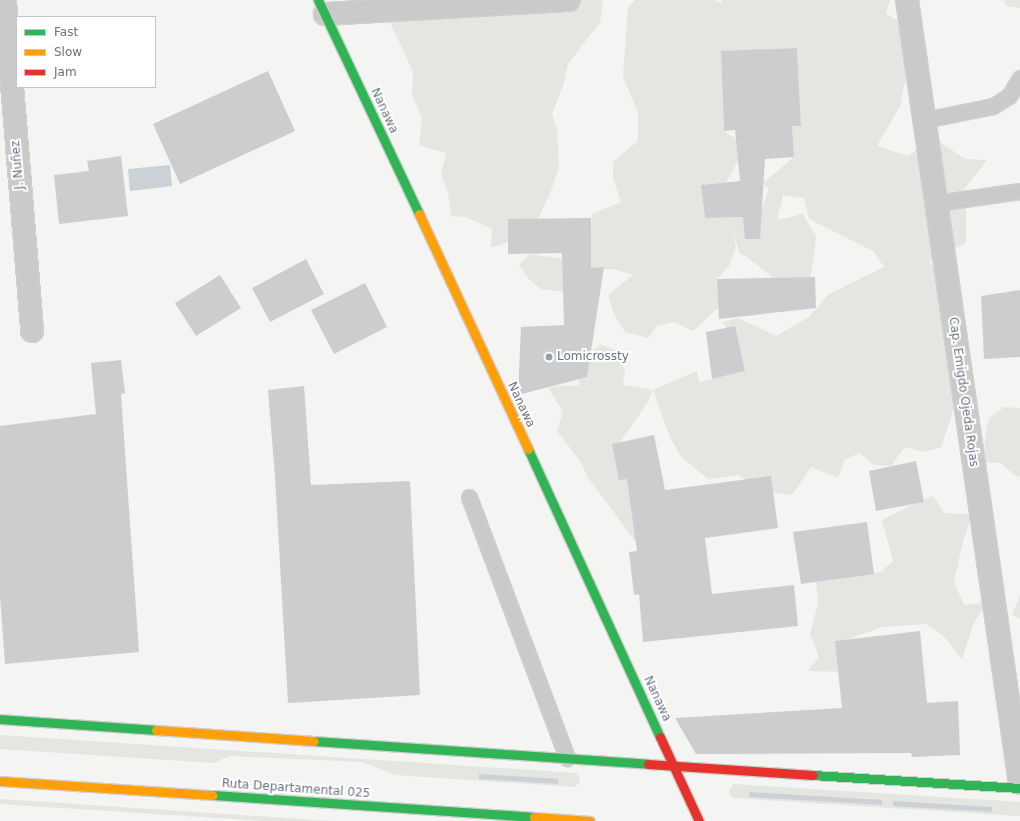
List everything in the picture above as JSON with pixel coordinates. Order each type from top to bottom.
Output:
[{"type":"main road","name":"Nanawa","points":[[322,7],[699,821]]},
{"type":"main road","points":[[0,719],[674,766],[1020,788]]},
{"type":"main road","name":"Ruta Departamental 025","points":[[0,781],[590,821]]},
{"type":"street","name":"J. Nuñez","points":[[4,0],[32,331]]},
{"type":"street","points":[[322,7],[569,0]]},
{"type":"street","name":"Cap. Emigdo Ojeda Rojas","points":[[907,0],[1020,783]]},
{"type":"lane","points":[[924,120],[993,106],[1009,96],[1020,78]]},
{"type":"lane","points":[[936,203],[1020,191]]},
{"type":"lane","points":[[469,497],[567,758]]},
{"type":"shaded area","points":[[458,0],[603,0],[600,22],[568,64],[563,86],[552,114],[557,129],[559,167],[551,191],[536,223],[533,219],[504,244],[491,247],[492,229],[466,217],[451,216],[448,192],[441,174],[446,153],[419,145],[422,119],[412,94],[413,72],[390,22],[409,6]]},
{"type":"shaded area","points":[[635,0],[714,0],[722,4],[721,0],[890,0],[886,13],[911,30],[908,67],[900,106],[877,146],[908,156],[934,138],[965,159],[987,160],[965,188],[955,206],[966,207],[966,243],[929,262],[956,286],[962,378],[941,447],[923,452],[905,447],[891,466],[874,465],[860,453],[845,459],[838,478],[811,467],[792,495],[763,491],[738,475],[708,479],[682,458],[669,435],[653,390],[697,371],[699,382],[745,371],[743,363],[723,322],[738,318],[776,336],[809,317],[829,294],[884,267],[873,251],[809,219],[804,198],[783,195],[777,220],[803,214],[816,237],[811,277],[773,278],[739,252],[732,226],[736,248],[729,266],[717,279],[719,307],[693,331],[674,322],[657,326],[648,338],[625,332],[614,314],[608,295],[633,275],[613,269],[590,270],[563,259],[591,231],[592,214],[621,202],[613,178],[613,162],[638,141],[638,112],[623,77],[628,8]],"holes":[[[797,48],[801,125],[792,127],[794,157],[763,183],[769,189],[762,209],[743,217],[705,218],[701,185],[726,182],[738,161],[736,139],[724,131],[721,52]]]},
{"type":"shaded area","points":[[1004,0],[1020,0],[1020,8],[1006,6]]},
{"type":"shaded area","points":[[170,165],[172,186],[130,191],[128,169]]},
{"type":"shaded area","points":[[529,254],[563,259],[563,292],[541,289],[529,279],[519,265]]},
{"type":"shaded area","points":[[601,345],[615,350],[625,371],[623,385],[653,390],[648,402],[620,442],[672,590],[589,479],[580,461],[557,431],[563,412],[548,387],[579,385],[580,361]]},
{"type":"shaded area","points":[[1004,407],[1020,408],[1020,477],[1016,476],[1000,463],[984,462],[985,439],[989,418]]},
{"type":"shaded area","points":[[933,496],[944,513],[973,514],[963,541],[954,582],[964,605],[988,602],[973,624],[962,660],[946,638],[926,624],[882,627],[849,639],[850,672],[808,671],[819,657],[810,634],[818,603],[816,582],[881,572],[893,561],[882,520],[911,505]]},
{"type":"shaded area","points":[[1020,595],[1020,619],[1012,615]]},
{"type":"shaded area","points":[[0,735],[576,773],[580,778],[579,783],[575,787],[395,775],[363,762],[229,756],[214,763],[0,749]]},
{"type":"shaded area","points":[[479,774],[558,779],[558,784],[479,779]]},
{"type":"shaded area","points":[[733,784],[1020,802],[1020,816],[732,798],[729,792]]},
{"type":"shaded area","points":[[749,792],[882,800],[882,805],[749,797]]},
{"type":"shaded area","points":[[0,799],[332,821],[264,821],[0,804]]},
{"type":"shaded area","points":[[893,801],[992,807],[992,812],[893,806]]},
{"type":"building","points":[[797,48],[801,126],[792,126],[794,157],[765,159],[760,239],[745,239],[743,217],[705,218],[701,185],[740,181],[735,130],[724,131],[721,51]]},
{"type":"building","points":[[268,71],[295,131],[180,184],[153,124]]},
{"type":"building","points":[[121,156],[128,216],[59,224],[54,175],[89,171],[87,161]]},
{"type":"building","points":[[591,218],[591,268],[604,267],[587,377],[518,395],[521,327],[564,325],[562,253],[508,254],[508,219]]},
{"type":"building","points":[[306,259],[324,294],[270,322],[252,288]]},
{"type":"building","points":[[220,275],[241,308],[196,336],[175,303]]},
{"type":"building","points":[[815,277],[816,308],[719,319],[717,279]]},
{"type":"building","points":[[365,283],[387,327],[334,354],[311,310]]},
{"type":"building","points":[[1020,290],[1020,357],[984,359],[981,296]]},
{"type":"building","points":[[735,326],[745,371],[712,379],[706,332]]},
{"type":"building","points":[[121,360],[125,393],[121,394],[139,652],[5,664],[0,596],[0,426],[96,414],[91,363]]},
{"type":"building","points":[[304,386],[311,485],[410,481],[420,695],[288,703],[275,477],[268,390]]},
{"type":"building","points":[[654,435],[665,490],[771,476],[778,528],[705,538],[712,594],[794,585],[798,626],[643,642],[639,594],[634,595],[629,552],[637,551],[627,479],[619,480],[612,444]]},
{"type":"building","points":[[916,461],[924,502],[876,511],[869,471]]},
{"type":"building","points":[[867,522],[874,574],[801,584],[793,532]]},
{"type":"building","points":[[920,631],[927,703],[958,701],[960,755],[912,757],[911,753],[696,754],[675,718],[842,708],[835,641]]},
{"type":"traffic: fast","points":[[318,0],[419,214]]},
{"type":"traffic: fast","points":[[528,449],[660,737]]},
{"type":"traffic: fast","points":[[0,719],[156,730]]},
{"type":"traffic: fast","points":[[314,741],[648,764]]},
{"type":"traffic: fast","points":[[813,775],[1020,788]]},
{"type":"traffic: fast","points":[[213,795],[534,817]]},
{"type":"traffic: slow","points":[[419,214],[528,449]]},
{"type":"traffic: slow","points":[[156,730],[314,741]]},
{"type":"traffic: slow","points":[[0,781],[213,795]]},
{"type":"traffic: slow","points":[[534,817],[590,821]]},
{"type":"traffic: jam","points":[[660,737],[699,821]]},
{"type":"traffic: jam","points":[[648,764],[813,775]]},
{"type":"place","name":"Lomicrossty","points":[[549,357]]}]
